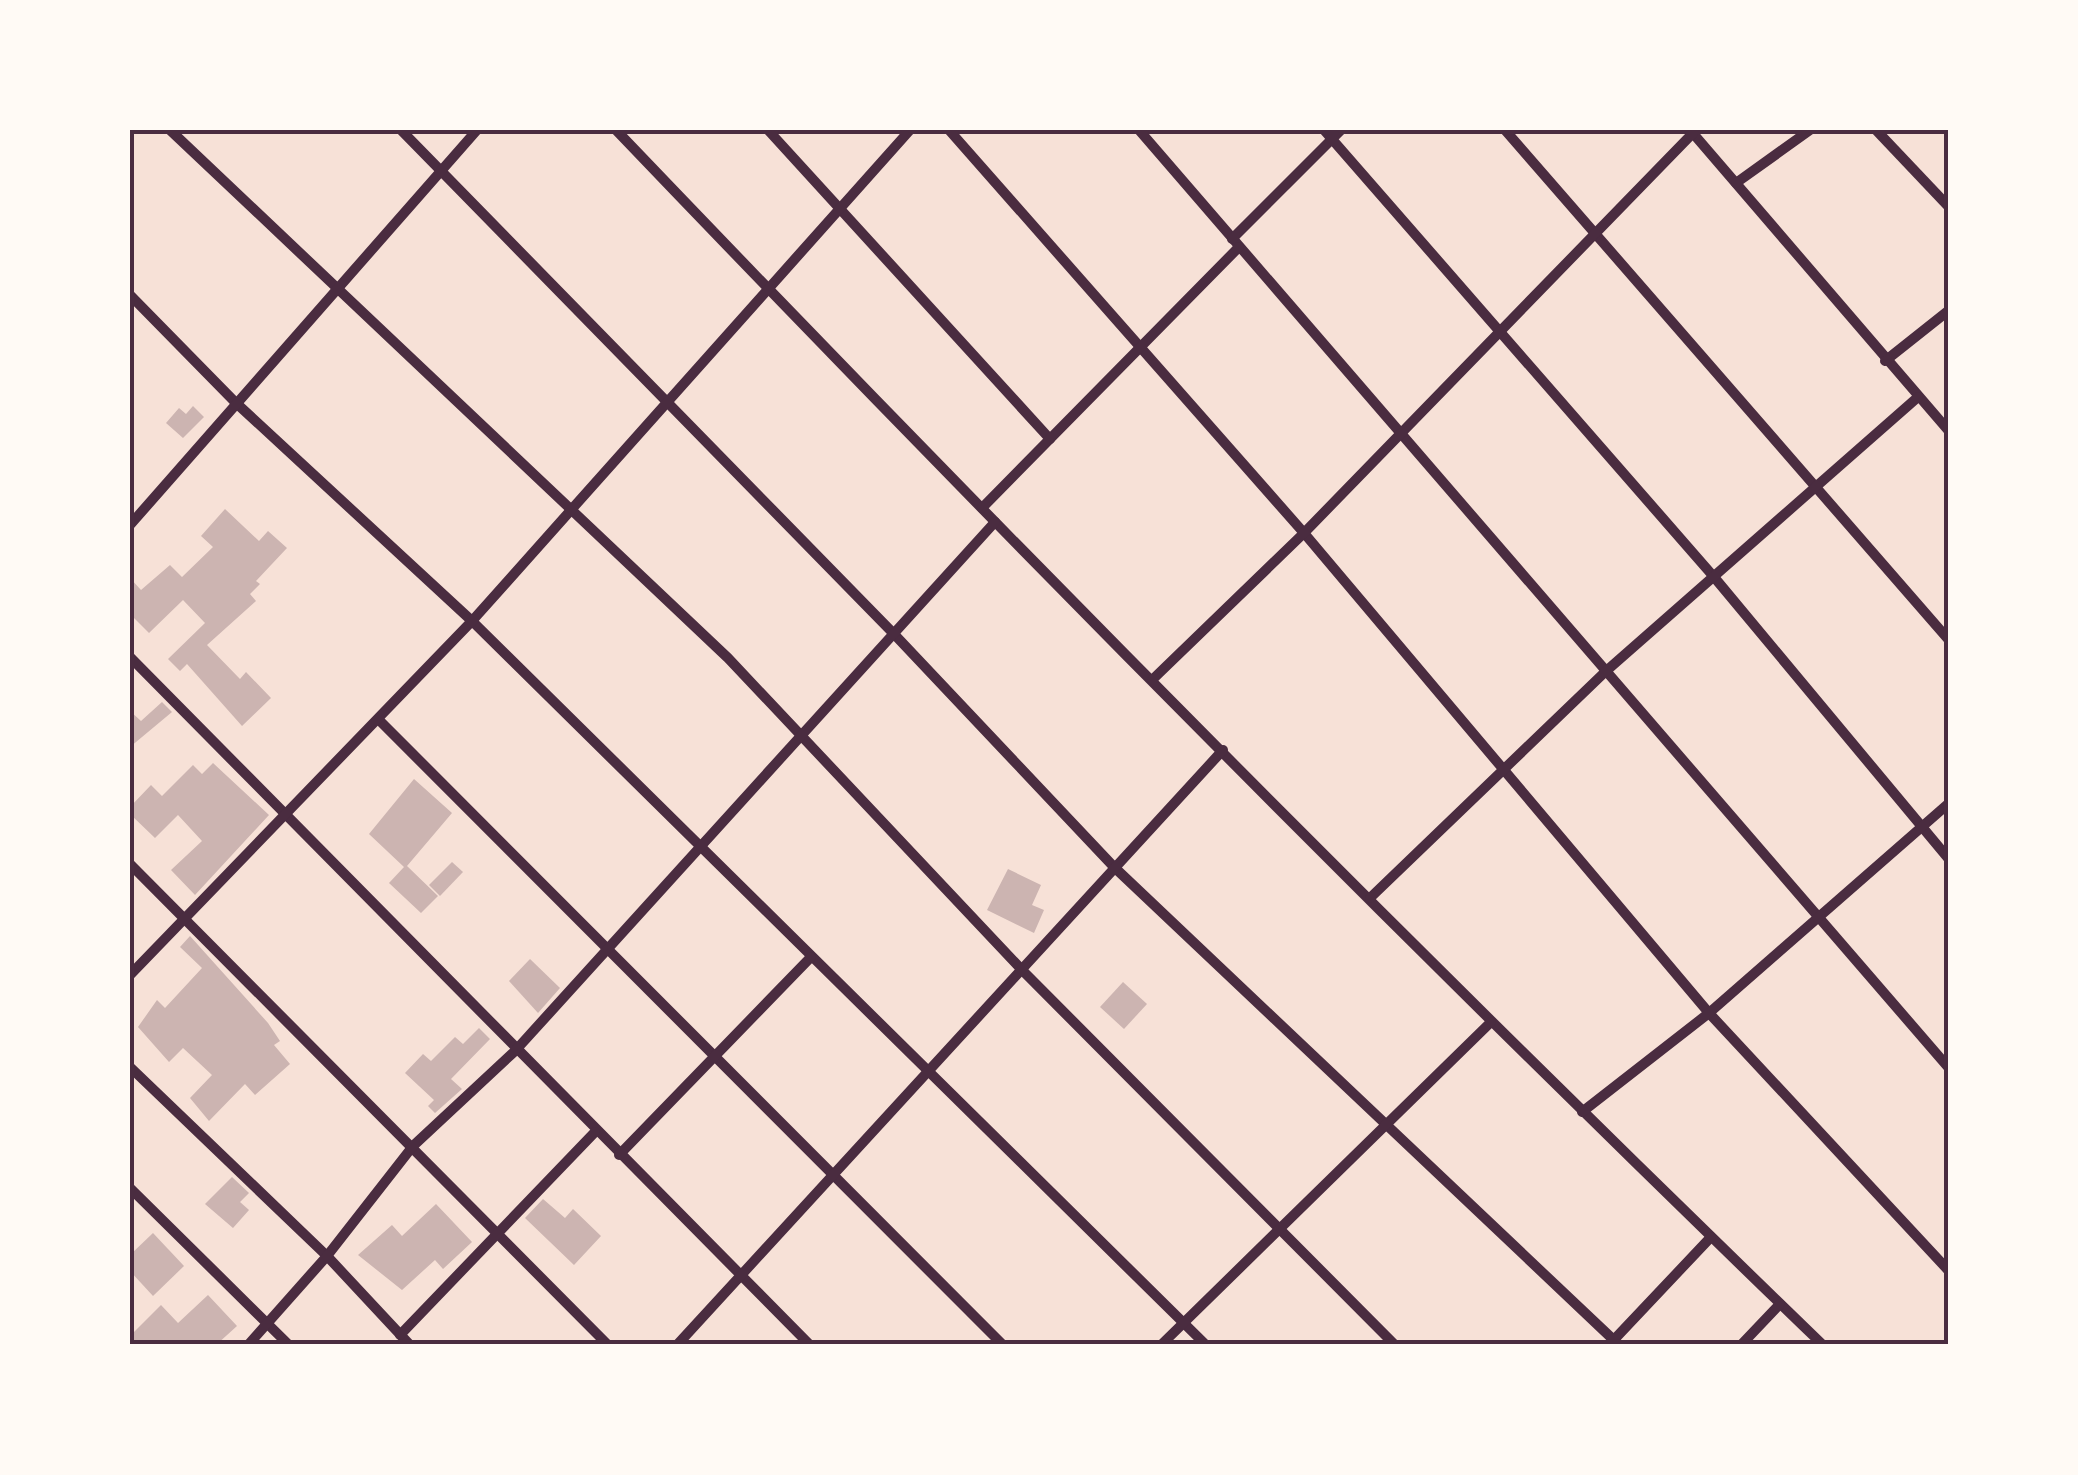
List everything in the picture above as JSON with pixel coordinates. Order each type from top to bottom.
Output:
[{"type":"street","points":[[170,130],[334,290],[572,509],[803,734],[1023,971],[1396,1345]]},
{"type":"street","points":[[401,130],[894,634],[1114,867],[1614,1343],[1711,1237]]},
{"type":"street","points":[[130,524],[477,130]]},
{"type":"street","points":[[616,130],[767,292],[1491,1022],[1822,1345]]},
{"type":"street","points":[[768,130],[1050,439]]},
{"type":"street","points":[[130,976],[380,721],[910,130]]},
{"type":"street","points":[[949,130],[1304,534],[1709,1012],[1948,1270]]},
{"type":"street","points":[[1139,130],[1816,919],[1948,1067]]},
{"type":"street","points":[[982,508],[1141,346],[1236,243],[1328,134],[1341,130]]},
{"type":"street","points":[[1505,130],[1948,639]]},
{"type":"street","points":[[1736,182],[1810,130]]},
{"type":"street","points":[[1876,130],[1948,206]]},
{"type":"street","points":[[1152,680],[1304,534],[1692,131],[1948,430]]},
{"type":"street","points":[[1328,134],[1714,577],[1948,858]]},
{"type":"street","points":[[130,295],[235,402],[472,620],[1206,1345]]},
{"type":"street","points":[[1885,361],[1948,311]]},
{"type":"street","points":[[1370,898],[1605,672],[1918,396]]},
{"type":"street","points":[[248,1345],[327,1256],[413,1146],[515,1050],[995,522]]},
{"type":"street","points":[[130,657],[739,1278],[810,1345]]},
{"type":"street","points":[[380,721],[1002,1345]]},
{"type":"street","points":[[677,1345],[834,1179],[1223,750]]},
{"type":"street","points":[[1582,1112],[1709,1012],[1948,804]]},
{"type":"street","points":[[130,864],[608,1345]]},
{"type":"street","points":[[619,1155],[811,956]]},
{"type":"street","points":[[1161,1345],[1491,1022]]},
{"type":"street","points":[[130,1066],[327,1256],[410,1345]]},
{"type":"street","points":[[400,1336],[595,1132]]},
{"type":"street","points":[[130,1188],[289,1345]]},
{"type":"street","points":[[1741,1345],[1780,1304]]},
{"type":"building","points":[[193,406],[204,417],[183,438],[166,423],[179,408],[186,414]]},
{"type":"building","points":[[225,509],[259,541],[268,531],[287,548],[256,581],[260,584],[250,594],[256,601],[207,645],[240,679],[246,672],[271,698],[242,726],[187,664],[180,671],[168,659],[205,623],[183,600],[149,633],[130,614],[130,578],[141,590],[170,565],[182,577],[213,547],[201,536]]},
{"type":"building","points":[[162,702],[172,712],[130,747],[130,711],[141,721]]},
{"type":"building","points":[[213,763],[269,815],[195,895],[171,870],[202,841],[178,815],[155,838],[130,814],[130,807],[151,785],[162,796],[193,765],[202,774]]},
{"type":"building","points":[[414,779],[452,813],[407,866],[438,896],[421,913],[389,883],[404,867],[369,834]]},
{"type":"building","points":[[452,862],[463,872],[440,896],[429,885]]},
{"type":"building","points":[[1008,869],[1041,885],[1032,905],[1044,910],[1034,933],[987,910]]},
{"type":"building","points":[[190,936],[268,1023],[280,1041],[274,1045],[290,1064],[255,1095],[245,1084],[209,1121],[190,1098],[212,1075],[183,1048],[169,1062],[138,1027],[157,1000],[165,1008],[202,968],[180,947]]},
{"type":"building","points":[[530,959],[560,988],[538,1013],[509,981]]},
{"type":"building","points":[[1123,982],[1147,1004],[1124,1029],[1100,1007]]},
{"type":"building","points":[[479,1028],[490,1039],[451,1079],[462,1089],[435,1113],[428,1106],[434,1100],[405,1073],[423,1054],[431,1061],[455,1037],[463,1044]]},
{"type":"building","points":[[232,1177],[249,1193],[240,1202],[249,1210],[233,1228],[205,1204]]},
{"type":"building","points":[[543,1199],[565,1218],[573,1209],[601,1236],[574,1265],[525,1218]]},
{"type":"building","points":[[436,1204],[472,1242],[443,1269],[435,1260],[402,1290],[358,1255],[392,1225],[402,1236]]},
{"type":"building","points":[[153,1233],[184,1266],[153,1296],[130,1271],[130,1255]]},
{"type":"building","points":[[208,1295],[237,1326],[216,1345],[130,1345],[130,1336],[161,1305],[178,1323]]}]
